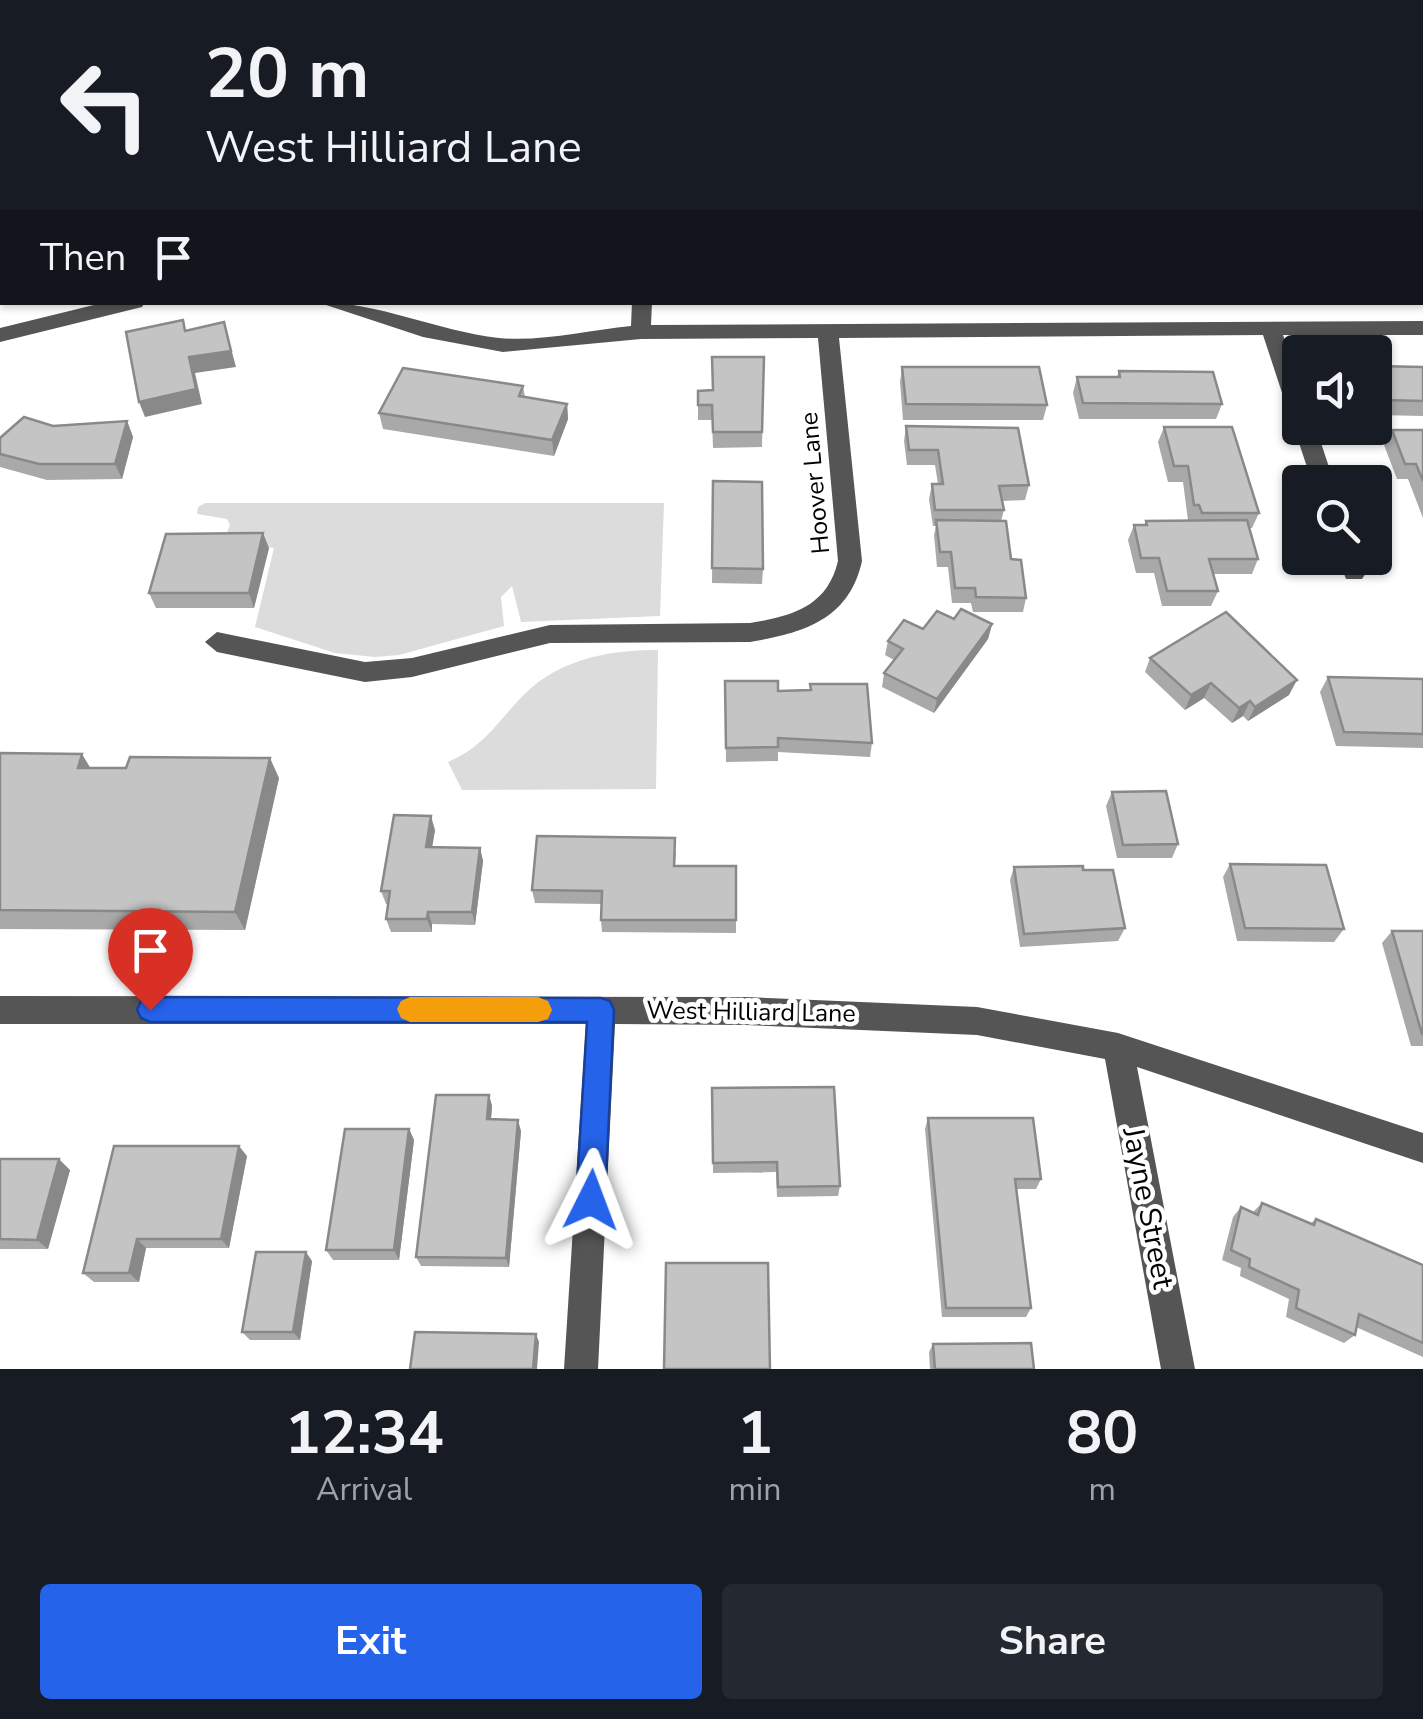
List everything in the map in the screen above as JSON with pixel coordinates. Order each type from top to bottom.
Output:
[{"type":"street","points":[[0,335],[123,305]]},
{"type":"street","points":[[337,305],[423,330],[503,345],[641,332],[1423,328]]},
{"type":"street","points":[[641,332],[642,305]]},
{"type":"street","points":[[1270,327],[1282,362]]},
{"type":"street","name":"Hoover Lane","points":[[217,642],[253,644],[344,670],[379,672],[542,635],[780,628],[809,618],[830,604],[843,587],[850,561],[828,330]]},
{"type":"street","name":"West Hilliard Lane","points":[[0,1010],[601,1010],[900,1015],[977,1021],[1118,1047],[1423,1148]]},
{"type":"street","points":[[582,1369],[601,1010]]},
{"type":"street","name":"Jayne Street","points":[[1118,1047],[1178,1369]]},
{"type":"shaded area","points":[[205,503],[664,503],[660,616],[521,622],[512,586],[501,597],[504,626],[399,655],[335,653],[255,627],[274,548],[238,543],[226,535],[230,525],[227,519],[197,514],[198,507]]},
{"type":"shaded area","points":[[658,650],[656,789],[462,790],[448,762],[478,743],[547,676],[600,655]]},
{"type":"building","points":[[183,320],[185,331],[224,322],[231,351],[189,357],[196,389],[139,402],[126,332]]},
{"type":"building","points":[[712,357],[764,357],[762,432],[713,432],[712,405],[698,405],[698,391],[713,390]]},
{"type":"building","points":[[1392,366],[1423,367],[1423,401],[1392,400]]},
{"type":"building","points":[[902,367],[1039,367],[1047,405],[906,404]]},
{"type":"building","points":[[403,368],[523,386],[519,396],[567,404],[552,440],[379,413]]},
{"type":"building","points":[[1119,371],[1213,372],[1222,404],[1083,403],[1077,377],[1120,377]]},
{"type":"building","points":[[24,417],[53,426],[127,421],[115,464],[39,464],[0,454],[0,438]]},
{"type":"building","points":[[906,426],[1018,428],[1029,485],[999,486],[1004,510],[935,510],[932,484],[943,484],[938,450],[909,450]]},
{"type":"building","points":[[1164,427],[1232,427],[1259,513],[1202,513],[1199,505],[1194,505],[1188,466],[1174,466]]},
{"type":"building","points":[[1392,430],[1423,430],[1423,481],[1416,464],[1405,464]]},
{"type":"building","points":[[713,481],[762,482],[763,569],[712,568]]},
{"type":"building","points":[[936,520],[1006,521],[1011,559],[1021,560],[1026,598],[976,597],[975,588],[955,588],[951,552],[940,552]]},
{"type":"building","points":[[1247,520],[1258,559],[1209,559],[1218,591],[1167,591],[1159,558],[1141,558],[1134,525],[1147,525],[1146,521]]},
{"type":"building","points":[[263,533],[249,593],[149,593],[166,534]]},
{"type":"building","points":[[961,609],[992,624],[937,699],[884,673],[903,649],[888,641],[904,620],[923,629],[937,611],[954,619]]},
{"type":"building","points":[[1226,612],[1297,680],[1255,707],[1250,701],[1239,708],[1211,683],[1191,695],[1150,658]]},
{"type":"building","points":[[1328,677],[1423,679],[1423,734],[1344,732]]},
{"type":"building","points":[[725,681],[778,681],[778,691],[811,690],[810,684],[867,684],[872,743],[778,738],[778,747],[726,748]]},
{"type":"building","points":[[0,753],[82,754],[78,768],[126,768],[130,757],[270,758],[235,912],[0,910]]},
{"type":"building","points":[[1166,791],[1178,844],[1123,845],[1112,792]]},
{"type":"building","points":[[394,815],[431,816],[426,847],[480,848],[472,912],[428,912],[427,919],[386,919],[390,891],[381,891]]},
{"type":"building","points":[[537,836],[675,838],[674,866],[736,866],[736,920],[601,920],[602,891],[532,890]]},
{"type":"building","points":[[1230,864],[1326,865],[1344,929],[1245,928]]},
{"type":"building","points":[[1083,866],[1083,870],[1113,870],[1125,928],[1024,934],[1014,867]]},
{"type":"building","points":[[1392,931],[1423,931],[1423,1034],[1422,1034]]},
{"type":"building","points":[[834,1087],[840,1186],[778,1187],[777,1162],[713,1163],[712,1088]]},
{"type":"building","points":[[436,1095],[489,1095],[487,1119],[518,1120],[506,1258],[416,1257]]},
{"type":"building","points":[[928,1118],[1033,1118],[1041,1179],[1015,1179],[1031,1308],[946,1308]]},
{"type":"building","points":[[345,1129],[409,1129],[394,1250],[326,1250]]},
{"type":"building","points":[[114,1146],[239,1146],[221,1239],[137,1239],[129,1273],[83,1273]]},
{"type":"building","points":[[0,1159],[59,1159],[37,1240],[0,1239]]},
{"type":"building","points":[[1262,1203],[1314,1225],[1316,1219],[1423,1265],[1423,1343],[1359,1314],[1355,1335],[1296,1308],[1299,1290],[1249,1267],[1250,1259],[1231,1250],[1241,1207],[1258,1215]]},
{"type":"building","points":[[256,1252],[306,1252],[293,1332],[242,1332]]},
{"type":"building","points":[[666,1263],[768,1263],[770,1369],[664,1369]]},
{"type":"building","points":[[415,1332],[536,1334],[533,1369],[410,1369]]},
{"type":"building","points":[[1031,1343],[1034,1369],[935,1369],[933,1344]]},
{"type":"slow traffic","points":[[410,1009],[538,1010]]},
{"type":"route","points":[[150,1010],[601,1010],[591,1200]]}]
